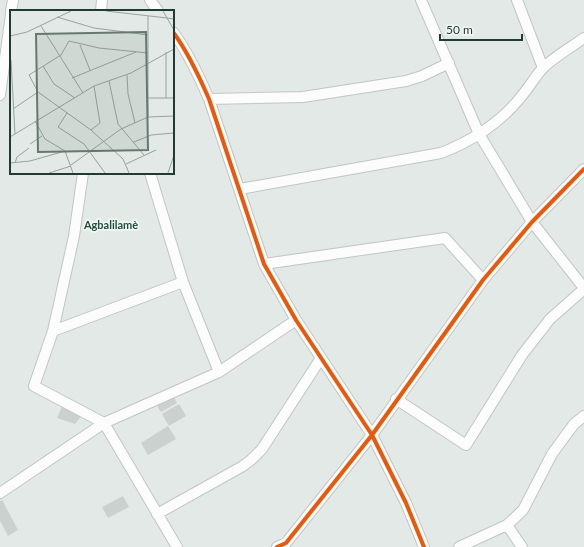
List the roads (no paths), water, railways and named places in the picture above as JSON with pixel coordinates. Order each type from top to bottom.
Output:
[{"type":"street","points":[[11,10],[13,0]]},
{"type":"street","points":[[101,10],[102,0]]},
{"type":"street","points":[[150,0],[157,10]]},
{"type":"street","points":[[396,399],[466,444],[522,355],[550,319],[584,288],[532,222],[479,134],[421,0]]},
{"type":"street","points":[[517,0],[543,68]]},
{"type":"street","points":[[0,95],[10,21]]},
{"type":"street","points":[[174,33],[200,78],[209,98],[264,264],[296,320],[372,435],[406,502],[424,547]]},
{"type":"street","points":[[240,189],[441,153],[452,149],[479,134],[497,121],[520,99],[543,68],[584,38]]},
{"type":"street","points":[[209,98],[293,97],[319,94],[406,81],[422,76],[449,64]]},
{"type":"street","points":[[284,546],[372,435],[396,399],[483,280],[532,222],[584,169]]},
{"type":"street","points":[[83,174],[74,236],[53,331],[34,386],[104,423],[177,547]]},
{"type":"street","points":[[150,174],[183,282],[219,372]]},
{"type":"street","points":[[264,264],[445,238],[483,280]]},
{"type":"street","points":[[53,331],[183,282]]},
{"type":"street","points":[[0,493],[104,423],[219,372],[296,320]]},
{"type":"street","points":[[157,514],[251,460],[262,449],[321,358]]},
{"type":"street","points":[[459,547],[507,525],[523,510],[552,454],[574,424],[584,416]]},
{"type":"street","points":[[507,525],[522,547]]},
{"type":"district","name":"Agbalilamè","points":[[111,225]]}]
